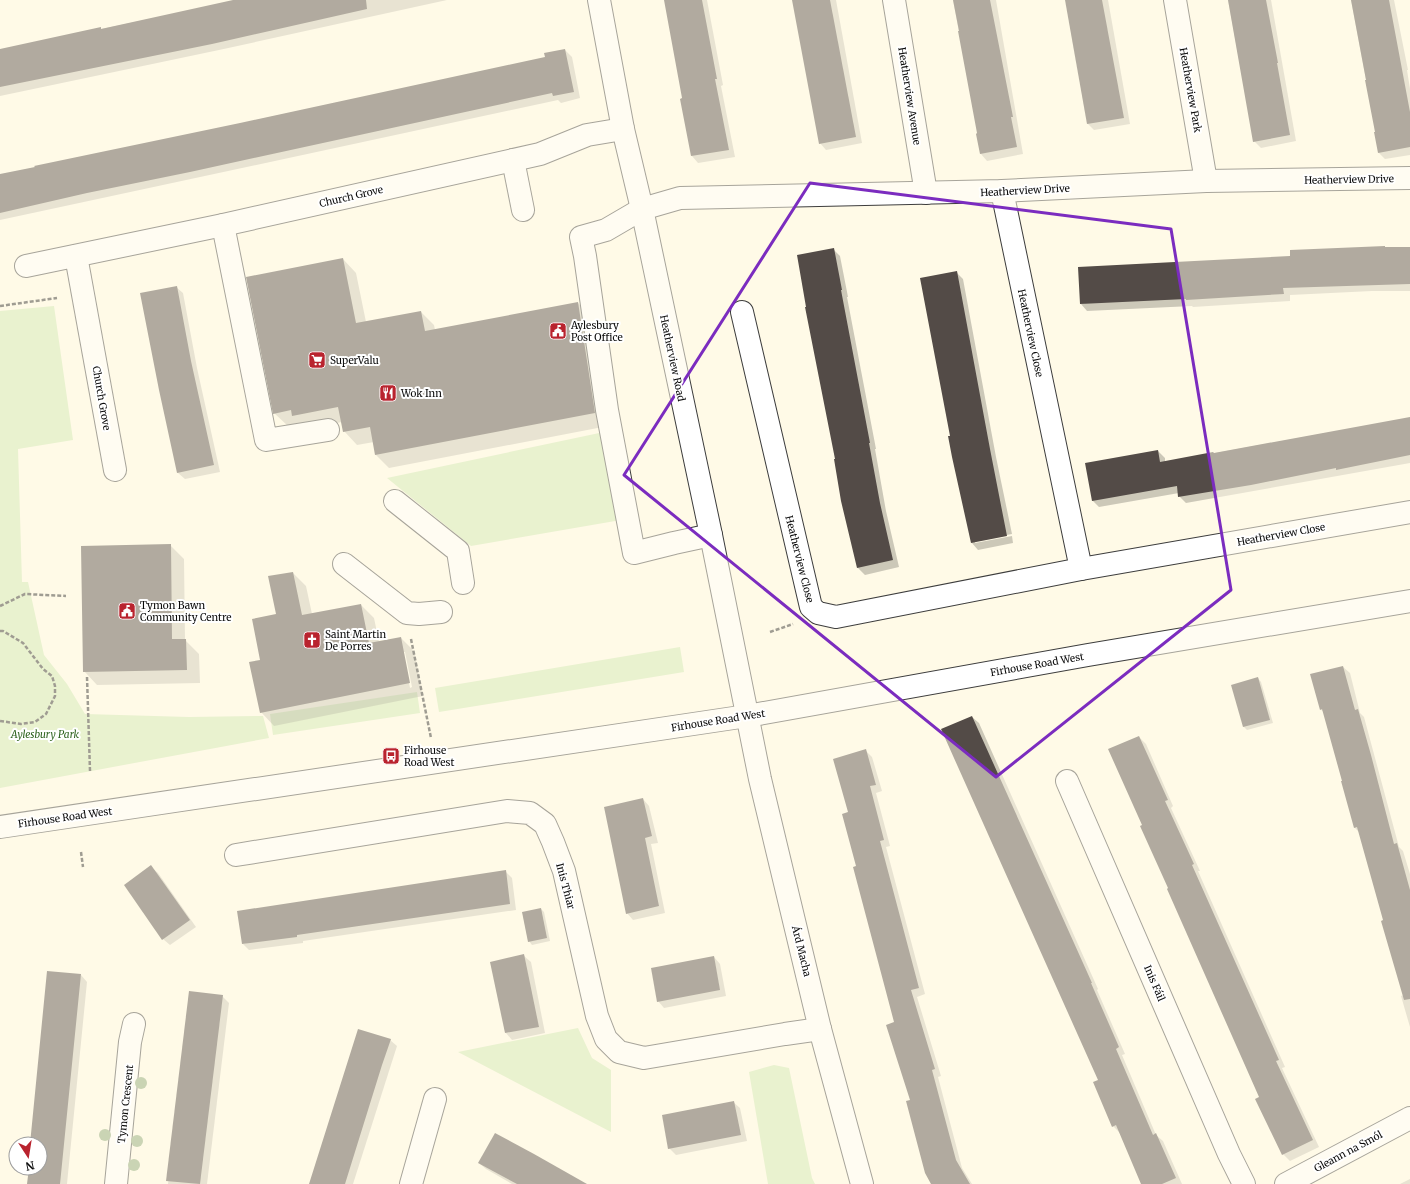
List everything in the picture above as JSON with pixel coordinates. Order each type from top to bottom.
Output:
[{"type":"street","name":"Heatherview Road","points":[[599,0],[623,129],[642,209],[735,648],[747,716]]},
{"type":"street","name":"Heatherview Avenue","points":[[894,0],[926,193]]},
{"type":"street","name":"Heatherview Park","points":[[1175,0],[1206,181]]},
{"type":"street","name":"Church Grove","points":[[26,266],[223,225],[540,154],[587,135],[623,129]]},
{"type":"street","points":[[513,160],[523,210]]},
{"type":"street","name":"Heatherview Drive","points":[[711,535],[634,553],[607,410],[581,237],[606,230],[642,209],[680,198],[1002,191],[1206,181],[1410,178]]},
{"type":"street","name":"Heatherview Close","points":[[1002,191],[1081,569]]},
{"type":"street","points":[[223,225],[266,440],[328,430]]},
{"type":"street","name":"Church Grove","points":[[76,256],[115,470]]},
{"type":"street","name":"Heatherview Close","points":[[742,312],[811,606],[818,613],[836,617],[1081,569],[1410,512]]},
{"type":"street","points":[[395,501],[458,551],[463,583]]},
{"type":"street","points":[[344,564],[407,613],[419,614],[441,612]]},
{"type":"street","name":"Firhouse Road West","points":[[0,827],[747,716],[1088,655],[1410,601]]},
{"type":"street","name":"Árd Macha","points":[[747,716],[760,779],[820,1029],[862,1184]]},
{"type":"street","name":"Inis Fáil","points":[[1067,781],[1228,1154],[1244,1184]]},
{"type":"street","name":"Inis Thiar","points":[[236,855],[507,811],[530,813],[545,824],[564,871],[596,1016],[606,1039],[619,1052],[644,1058],[820,1029]]},
{"type":"street","name":"Tymon Crescent","points":[[116,1184],[130,1048],[134,1024]]},
{"type":"street","points":[[411,1184],[435,1099]]},
{"type":"street","name":"Gleann na Smól","points":[[1286,1184],[1410,1118]]},
{"type":"path","points":[[0,306],[57,298]]},
{"type":"path","points":[[0,606],[25,594],[66,596]]},
{"type":"path","points":[[407,613],[431,742]]},
{"type":"path","points":[[770,632],[793,623]]},
{"type":"path","points":[[0,631],[4,631],[23,643],[43,669],[52,676],[55,686],[55,696],[46,714],[35,722],[21,724],[0,721]]},
{"type":"path","points":[[87,677],[90,771]]},
{"type":"path","points":[[81,852],[83,867]]},
{"type":"highlighted area","points":[[810,183],[1171,229],[1231,590],[996,777],[624,475]]},
{"type":"green space","name":"Aylesbury Park","points":[[54,306],[73,440],[18,449],[22,582],[28,582],[44,655],[67,684],[85,714],[189,717],[263,716],[269,738],[0,788],[0,311]]},
{"type":"green space","points":[[604,432],[621,520],[471,546],[387,478]]},
{"type":"green space","points":[[680,647],[684,672],[439,712],[435,688]]},
{"type":"green space","points":[[417,692],[420,713],[273,735],[270,714]]},
{"type":"green space","points":[[578,1028],[592,1058],[611,1070],[611,1132],[458,1052]]},
{"type":"green space","points":[[774,1065],[789,1068],[812,1178],[815,1184],[768,1184],[749,1072]]},
{"type":"building","points":[[233,0],[366,0],[367,9],[212,44],[0,87],[0,49],[101,27],[101,29]]},
{"type":"building","points":[[664,0],[702,0],[717,79],[715,79],[729,150],[691,156]]},
{"type":"building","points":[[792,0],[830,0],[856,137],[819,144]]},
{"type":"building","points":[[953,0],[990,0],[1013,117],[1011,117],[1017,147],[980,154]]},
{"type":"building","points":[[1065,0],[1102,0],[1124,118],[1087,124]]},
{"type":"building","points":[[1228,0],[1266,0],[1290,135],[1253,142]]},
{"type":"building","points":[[1351,0],[1389,0],[1410,112],[1410,147],[1378,153]]},
{"type":"building","points":[[565,49],[574,92],[553,96],[552,93],[0,213],[0,174],[545,57],[544,53]]},
{"type":"building","points":[[1385,246],[1410,247],[1410,284],[1283,288],[1284,294],[1080,304],[1078,267],[1290,256],[1290,250]]},
{"type":"building","points":[[834,248],[880,503],[893,560],[857,568],[841,501],[835,459],[805,307],[797,255]]},
{"type":"building","points":[[343,258],[356,323],[421,311],[425,331],[578,302],[595,413],[375,455],[370,427],[343,432],[338,407],[292,416],[291,410],[273,414],[246,277]]},
{"type":"building","points":[[957,271],[1007,536],[971,543],[952,457],[948,436],[950,436],[920,278]]},
{"type":"building","points":[[177,286],[191,361],[214,465],[177,473],[140,293]]},
{"type":"building","points":[[1410,417],[1410,455],[1336,470],[1336,468],[1251,485],[1178,497],[1177,486],[1092,501],[1085,463],[1158,450],[1160,462]]},
{"type":"building","name":"Tymon Bawn Community Centre","points":[[171,544],[172,639],[186,639],[187,670],[83,672],[81,546]]},
{"type":"building","name":"Saint Martin De Porres","points":[[293,572],[302,615],[361,604],[369,643],[401,637],[410,683],[260,713],[249,662],[260,660],[252,619],[276,614],[268,576]]},
{"type":"building","points":[[1343,666],[1355,710],[1358,709],[1394,844],[1397,843],[1410,890],[1410,999],[1404,1000],[1381,921],[1383,920],[1357,827],[1354,828],[1322,709],[1320,710],[1310,674]]},
{"type":"building","points":[[1258,677],[1270,720],[1243,727],[1231,685]]},
{"type":"building","points":[[972,716],[1092,983],[1119,1047],[1116,1049],[1153,1135],[1156,1133],[1176,1178],[1162,1184],[1141,1184],[1116,1125],[1112,1127],[1093,1082],[1098,1080],[941,729]]},
{"type":"building","points":[[1139,736],[1168,800],[1165,801],[1194,864],[1192,865],[1279,1060],[1276,1061],[1313,1140],[1282,1155],[1255,1099],[1259,1097],[1167,889],[1168,888],[1140,826],[1142,825],[1108,749]]},
{"type":"building","points":[[866,749],[876,785],[870,786],[884,840],[880,841],[919,988],[911,990],[935,1069],[932,1070],[956,1160],[970,1184],[931,1184],[925,1173],[906,1101],[910,1100],[886,1025],[894,1022],[853,867],[856,866],[842,814],[848,812],[833,759]]},
{"type":"building","points":[[643,798],[652,836],[645,838],[659,906],[626,914],[604,807]]},
{"type":"building","points":[[151,865],[190,920],[162,940],[124,885]]},
{"type":"building","points":[[506,870],[510,904],[242,944],[237,911]]},
{"type":"building","points":[[541,908],[547,938],[528,942],[522,912]]},
{"type":"building","points":[[524,954],[539,1027],[505,1033],[490,962]]},
{"type":"building","points":[[714,956],[720,990],[657,1002],[651,968]]},
{"type":"building","points":[[47,971],[81,974],[60,1184],[27,1184],[28,1176],[48,1176],[48,1136],[31,1136]]},
{"type":"building","points":[[189,991],[223,995],[200,1184],[166,1181]]},
{"type":"building","points":[[358,1029],[391,1039],[345,1184],[309,1184]]},
{"type":"building","points":[[734,1101],[741,1135],[668,1149],[662,1115]]},
{"type":"building","points":[[495,1133],[587,1184],[517,1184],[478,1163]]},
{"type":"place","name":"Aylesbury Post Office","points":[[558,331]]},
{"type":"place","name":"SuperValu","points":[[317,360]]},
{"type":"place","name":"Wok Inn","points":[[388,393]]},
{"type":"place","name":"Tymon Bawn Community Centre","points":[[127,611]]},
{"type":"place","name":"Saint Martin De Porres","points":[[312,640]]},
{"type":"place","name":"Firhouse Road West","points":[[391,756]]}]
